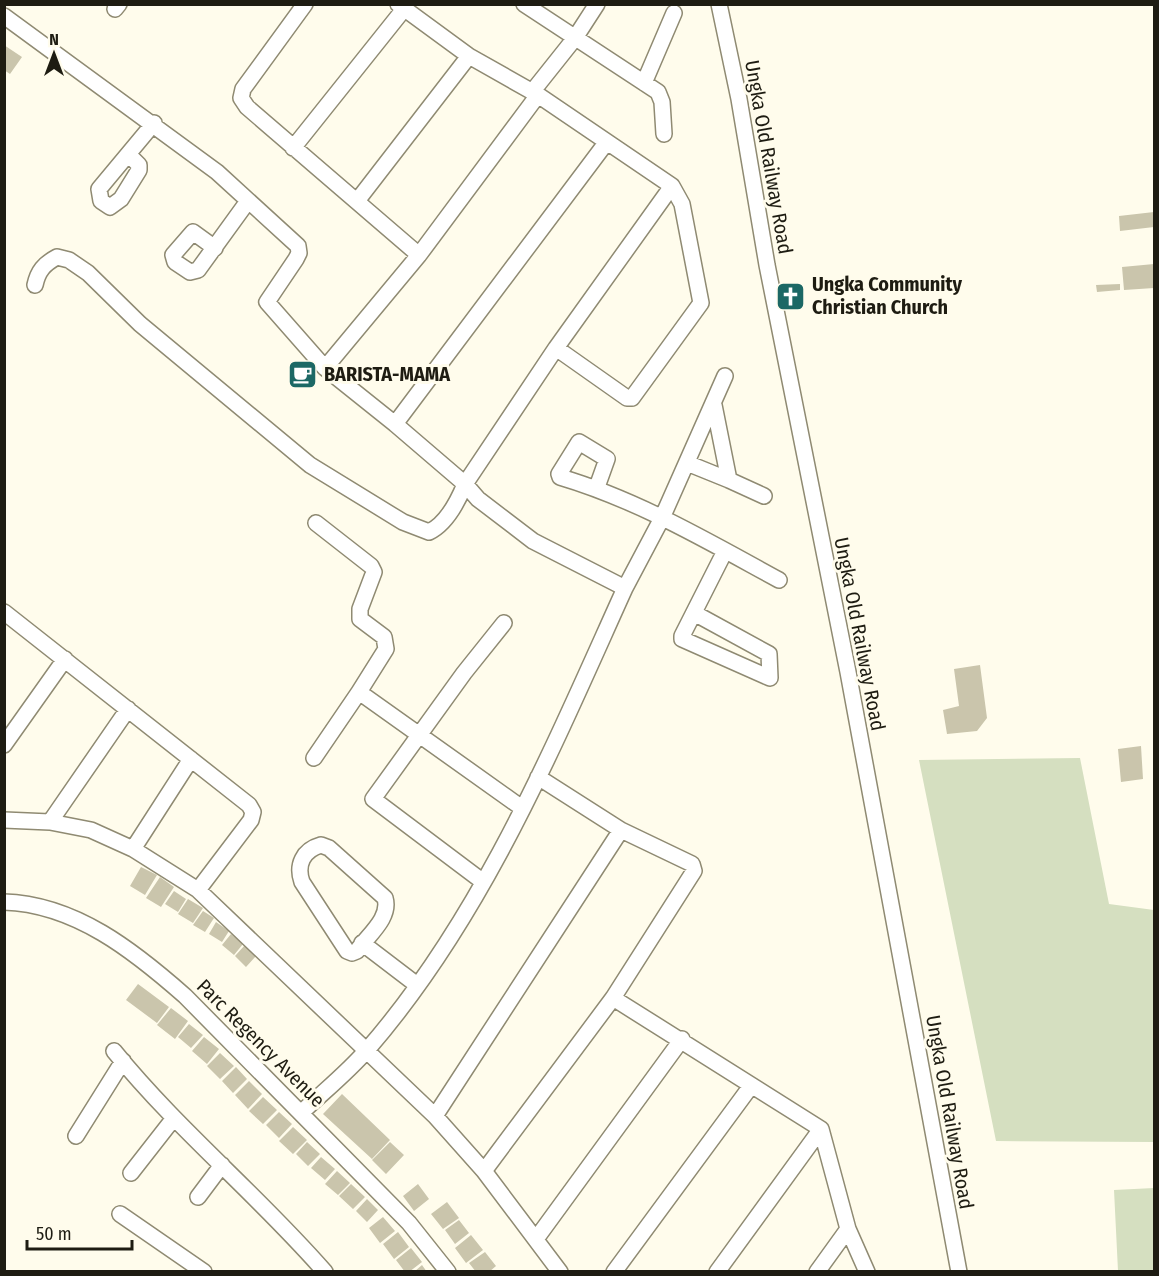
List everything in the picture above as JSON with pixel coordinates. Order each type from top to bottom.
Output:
[{"type":"street","points":[[306,4],[243,88],[242,99],[247,107],[293,148],[419,255]]},
{"type":"street","points":[[524,4],[644,82],[661,97],[664,134]]},
{"type":"street","points":[[325,368],[419,255],[597,4]]},
{"type":"street","name":"Ungka Old Railway Road","points":[[719,4],[739,99],[771,289],[845,660],[958,1272]]},
{"type":"street","points":[[293,148],[401,7],[469,56],[535,94],[672,186],[682,204],[701,303],[632,398],[627,398],[556,348]]},
{"type":"street","points":[[644,82],[674,13]]},
{"type":"street","points":[[4,16],[154,123],[217,172],[298,246],[299,253],[296,259],[267,302],[325,368],[465,484],[478,500],[533,541],[625,588]]},
{"type":"street","points":[[357,201],[469,56]]},
{"type":"street","points":[[129,155],[154,123]]},
{"type":"street","points":[[395,424],[606,143]]},
{"type":"street","points":[[35,285],[38,274],[47,262],[57,257],[69,260],[88,273],[140,324],[310,465],[374,505],[424,532],[433,530],[445,519],[465,484],[556,348],[672,186]]},
{"type":"street","points":[[215,248],[248,201]]},
{"type":"street","points":[[301,1113],[366,1051],[417,985],[482,881],[538,777],[625,588],[662,518],[725,376]]},
{"type":"street","points":[[714,405],[729,480]]},
{"type":"street","points":[[687,463],[764,496]]},
{"type":"street","points":[[597,488],[662,518],[779,580]]},
{"type":"street","points":[[314,758],[386,649],[384,637],[360,619],[360,609],[374,572],[371,566],[316,523]]},
{"type":"street","points":[[694,613],[769,654],[770,678],[683,642],[682,636],[725,550]]},
{"type":"street","points":[[4,612],[249,805],[253,812],[250,820],[198,890]]},
{"type":"street","points":[[482,881],[373,799],[504,622]]},
{"type":"street","points":[[4,745],[65,659]]},
{"type":"street","points":[[359,692],[522,808]]},
{"type":"street","points":[[50,822],[128,709]]},
{"type":"street","points":[[133,849],[191,759]]},
{"type":"street","points":[[484,1171],[613,998],[694,871],[692,864],[621,830],[538,777]]},
{"type":"street","points":[[4,820],[50,822],[91,830],[133,849],[198,890],[435,1116],[484,1171],[560,1272]]},
{"type":"street","points":[[435,1116],[621,830]]},
{"type":"street","points":[[321,845],[329,848],[385,898],[388,907],[384,916],[362,943],[352,953],[347,951],[302,882],[299,872],[301,860],[313,847],[321,845]]},
{"type":"street","name":"Parc Regency Avenue","points":[[4,902],[41,907],[67,914],[88,924],[153,968],[185,996],[409,1222],[448,1272]]},
{"type":"street","points":[[362,943],[417,985]]},
{"type":"street","points":[[613,998],[821,1129],[848,1229],[867,1272]]},
{"type":"street","points":[[536,1239],[682,1040]]},
{"type":"street","points":[[76,1136],[118,1056],[174,1118],[293,1235],[325,1272]]},
{"type":"street","points":[[614,1272],[751,1086]]},
{"type":"street","points":[[131,1173],[174,1118]]},
{"type":"street","points":[[717,1272],[821,1129]]},
{"type":"street","points":[[198,1197],[222,1165]]},
{"type":"street","points":[[120,1214],[204,1272]]},
{"type":"street","points":[[818,1272],[848,1229]]},
{"type":"green space","points":[[1080,758],[1109,904],[1154,910],[1154,1142],[996,1141],[919,760]]},
{"type":"green space","points":[[1154,1188],[1154,1271],[1118,1271],[1114,1190]]},
{"type":"building","points":[[4,45],[22,57],[10,74],[4,70]]},
{"type":"building","points":[[1154,212],[1154,227],[1120,231],[1119,216]]},
{"type":"building","points":[[1154,264],[1154,288],[1124,290],[1122,267]]},
{"type":"building","points":[[1120,284],[1120,290],[1097,292],[1096,285]]},
{"type":"building","points":[[980,665],[987,718],[977,731],[947,734],[943,710],[959,706],[954,669]]},
{"type":"building","points":[[1141,746],[1143,779],[1121,782],[1118,749]]},
{"type":"building","points":[[141,867],[157,875],[145,895],[130,886]]},
{"type":"building","points":[[160,877],[174,887],[161,907],[146,898]]},
{"type":"building","points":[[174,891],[186,899],[178,912],[165,904]]},
{"type":"building","points":[[188,899],[203,908],[193,923],[178,914]]},
{"type":"building","points":[[203,911],[214,918],[205,932],[193,925]]},
{"type":"building","points":[[216,922],[229,931],[222,942],[209,934]]},
{"type":"building","points":[[231,934],[243,944],[234,955],[222,945]]},
{"type":"building","points":[[245,945],[256,956],[246,967],[235,956]]},
{"type":"building","points":[[138,984],[169,1007],[157,1023],[126,1000]]},
{"type":"building","points":[[171,1008],[188,1021],[175,1039],[157,1025]]},
{"type":"building","points":[[189,1024],[203,1035],[191,1048],[178,1037]]},
{"type":"building","points":[[204,1037],[219,1049],[207,1064],[192,1051]]},
{"type":"building","points":[[220,1053],[234,1066],[220,1079],[207,1066]]},
{"type":"building","points":[[236,1067],[247,1079],[233,1093],[222,1081]]},
{"type":"building","points":[[249,1081],[262,1094],[248,1109],[235,1095]]},
{"type":"building","points":[[342,1094],[390,1140],[372,1159],[323,1114]]},
{"type":"building","points":[[263,1097],[277,1110],[263,1124],[249,1111]]},
{"type":"building","points":[[279,1112],[292,1124],[279,1138],[266,1125]]},
{"type":"building","points":[[293,1127],[307,1140],[293,1154],[279,1141]]},
{"type":"building","points":[[307,1142],[320,1154],[308,1166],[296,1154]]},
{"type":"building","points":[[390,1142],[404,1155],[386,1174],[372,1160]]},
{"type":"building","points":[[321,1157],[335,1169],[325,1180],[311,1168]]},
{"type":"building","points":[[337,1171],[350,1183],[338,1195],[325,1184]]},
{"type":"building","points":[[351,1184],[365,1197],[353,1209],[339,1196]]},
{"type":"building","points":[[418,1184],[429,1199],[414,1211],[403,1196]]},
{"type":"building","points":[[367,1199],[378,1210],[367,1222],[356,1211]]},
{"type":"building","points":[[447,1202],[459,1218],[443,1229],[431,1214]]},
{"type":"building","points":[[383,1217],[395,1231],[380,1243],[369,1228]]},
{"type":"building","points":[[459,1220],[469,1233],[455,1244],[445,1230]]},
{"type":"building","points":[[398,1232],[409,1247],[394,1259],[383,1244]]},
{"type":"building","points":[[471,1235],[483,1250],[466,1263],[455,1248]]},
{"type":"building","points":[[411,1248],[422,1262],[409,1272],[405,1272],[396,1260]]},
{"type":"building","points":[[485,1252],[496,1266],[489,1272],[476,1272],[469,1263]]},
{"type":"building","points":[[422,1265],[427,1272],[414,1272]]},
{"type":"place","name":"Ungka Community Christian Church","points":[[791,296]]},
{"type":"place","name":"BARISTA-MAMA","points":[[303,374]]}]
